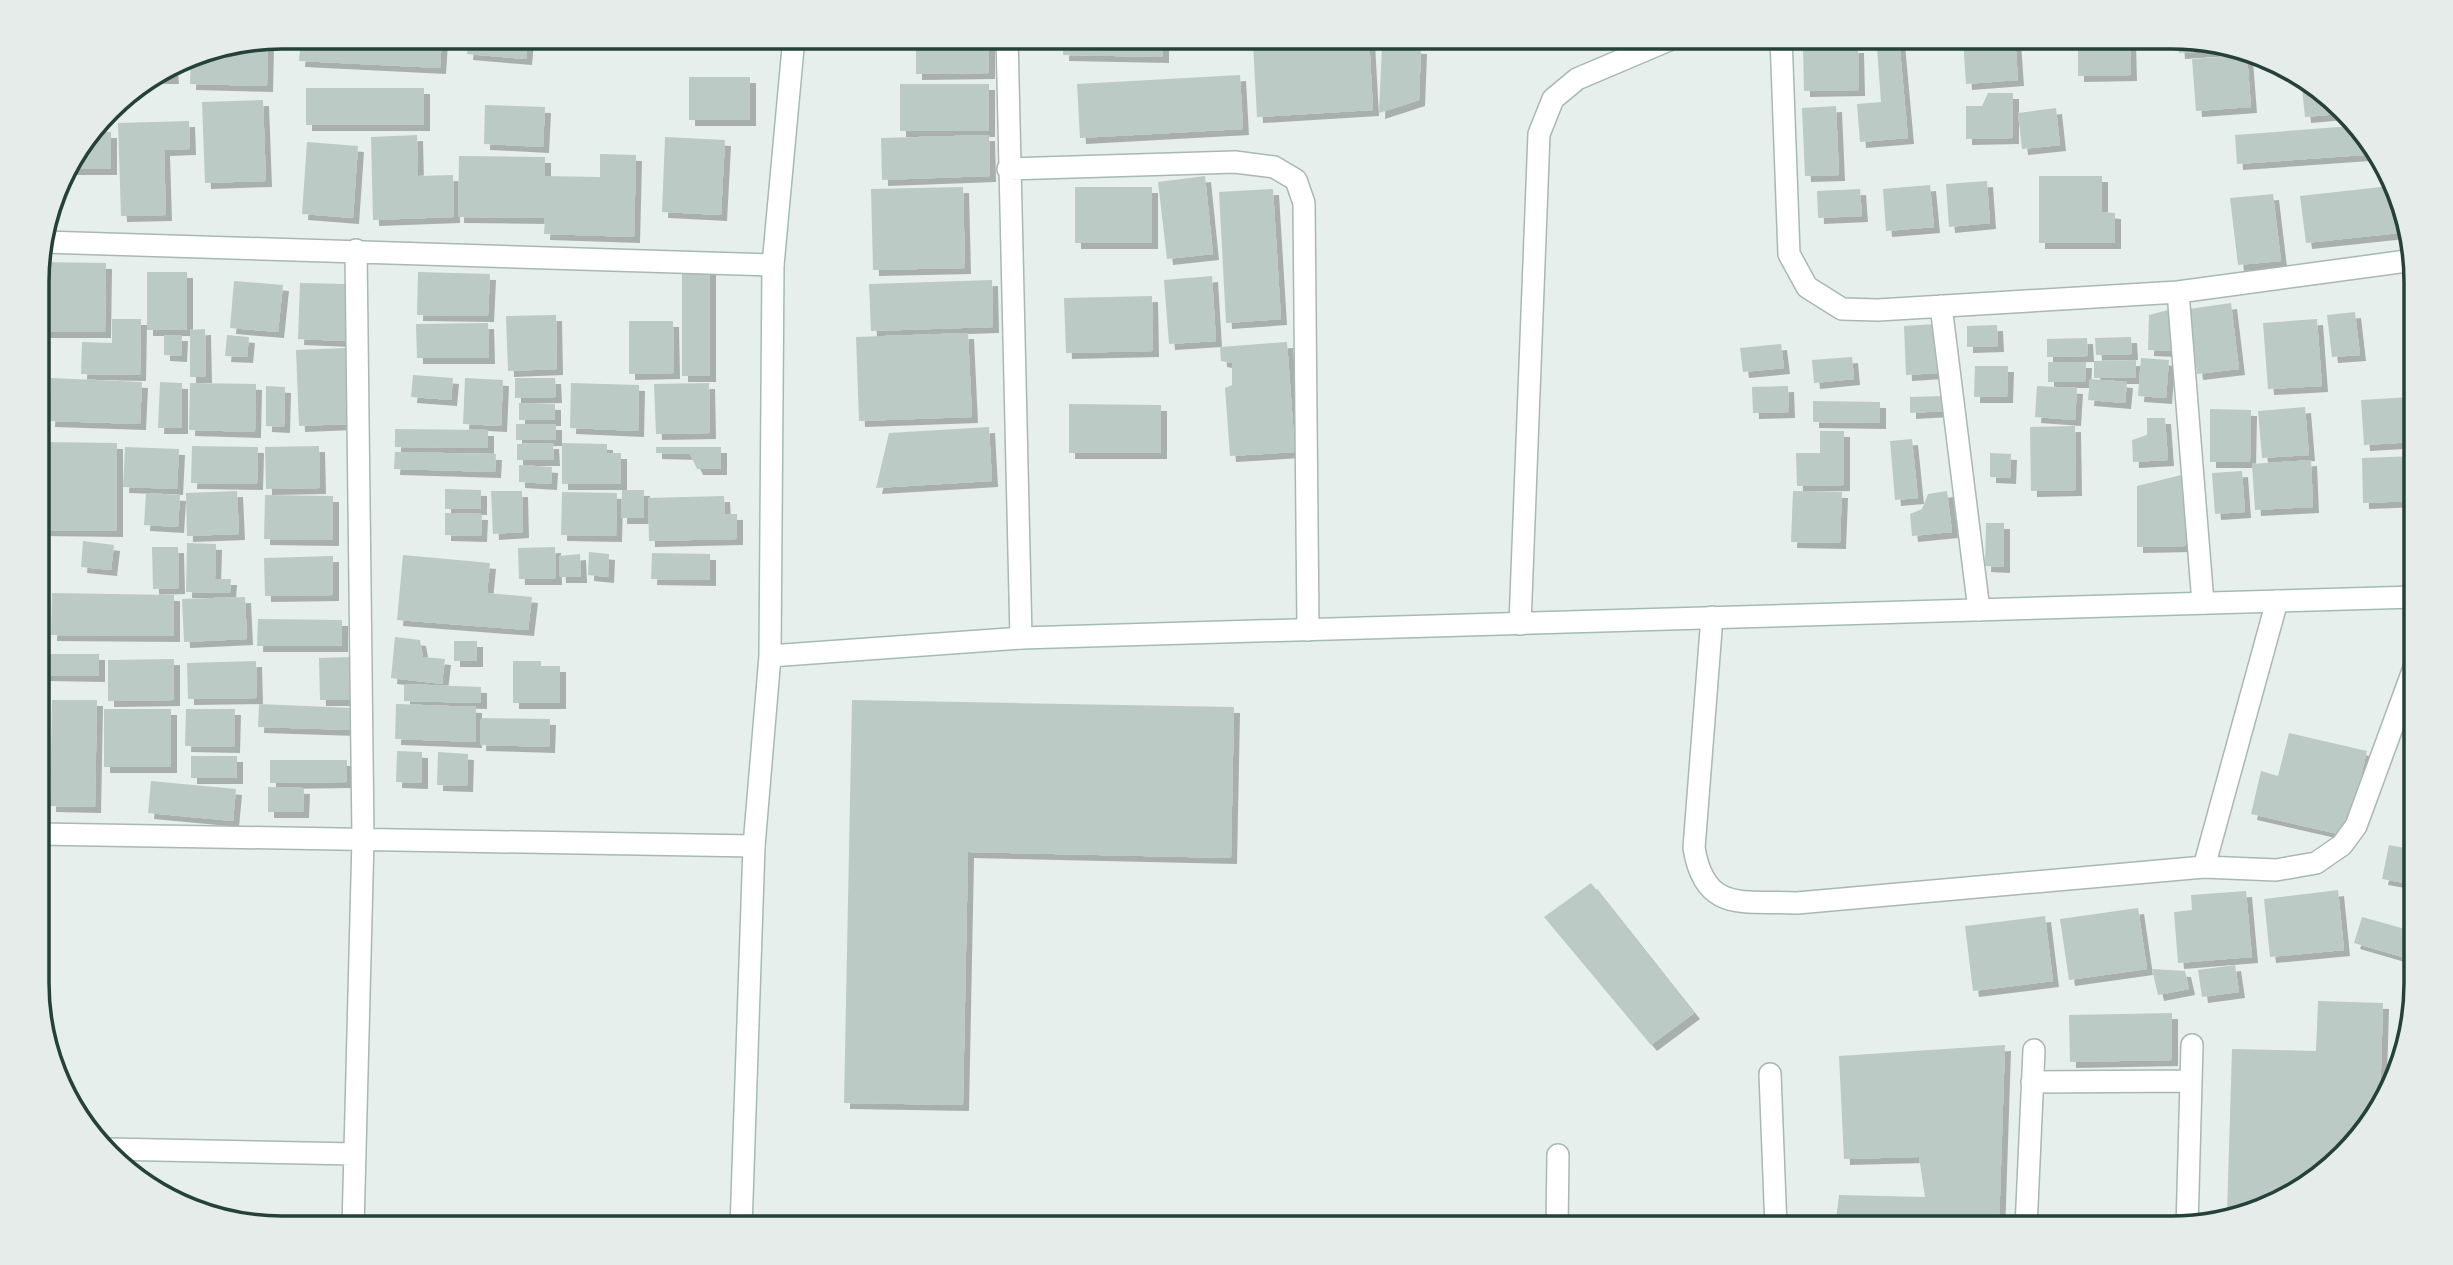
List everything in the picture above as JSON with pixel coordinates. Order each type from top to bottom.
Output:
[{"type":"street","points":[[741,1216],[754,846],[770,656],[773,265],[793,49]]},
{"type":"street","points":[[1007,49],[1021,638]]},
{"type":"street","points":[[1520,624],[1539,134],[1553,99],[1577,79],[1648,49]]},
{"type":"street","points":[[1781,49],[1789,254],[1808,287],[1842,309],[2178,292],[2403,262]]},
{"type":"street","points":[[1008,169],[1235,162],[1274,167],[1296,180],[1304,203],[1308,630]]},
{"type":"street","points":[[53,242],[773,265]]},
{"type":"street","points":[[353,1216],[363,839],[356,250]]},
{"type":"street","points":[[2178,292],[2203,603]]},
{"type":"street","points":[[1941,306],[1979,610]]},
{"type":"street","points":[[770,656],[1021,638],[2404,597]]},
{"type":"street","points":[[2204,867],[2277,601]]},
{"type":"street","points":[[1712,617],[1694,848],[1697,867],[1704,883],[1718,897],[1737,901],[1797,903],[2204,867],[2276,870],[2316,863],[2342,845],[2356,826],[2404,695]]},
{"type":"street","points":[[49,834],[754,846]]},
{"type":"street","points":[[2187,1216],[2192,1045]]},
{"type":"street","points":[[2026,1216],[2034,1050]]},
{"type":"street","points":[[1770,1074],[1776,1216]]},
{"type":"street","points":[[2032,1082],[2190,1080]]},
{"type":"street","points":[[118,1149],[355,1154]]},
{"type":"street","points":[[1557,1216],[1558,1155]]},
{"type":"building","points":[[300,49],[441,49],[440,68],[299,61]]},
{"type":"building","points":[[468,49],[527,49],[526,59],[467,54]]},
{"type":"building","points":[[916,49],[989,49],[989,73],[916,74]]},
{"type":"building","points":[[1063,49],[1163,49],[1163,57],[1063,55]]},
{"type":"building","points":[[1253,49],[1370,49],[1373,110],[1257,117]]},
{"type":"building","points":[[1382,49],[1421,49],[1419,100],[1379,113]]},
{"type":"building","points":[[1803,49],[1858,49],[1859,90],[1804,91]]},
{"type":"building","points":[[1877,49],[1900,49],[1908,138],[1860,142],[1857,104],[1881,102]]},
{"type":"building","points":[[1964,49],[2016,49],[2018,80],[1966,84]]},
{"type":"building","points":[[2078,49],[2130,49],[2131,75],[2078,76]]},
{"type":"building","points":[[268,50],[267,86],[190,84],[191,68],[222,57]]},
{"type":"building","points":[[2179,50],[2203,51],[2179,53]]},
{"type":"building","points":[[2228,56],[2248,63],[2251,107],[2196,111],[2192,59]]},
{"type":"building","points":[[1240,75],[1243,129],[1080,138],[1077,84]]},
{"type":"building","points":[[689,77],[750,77],[750,120],[689,120]]},
{"type":"building","points":[[900,84],[989,84],[989,131],[900,131]]},
{"type":"building","points":[[306,88],[424,88],[424,125],[306,125]]},
{"type":"building","points":[[2302,90],[2332,115],[2305,117]]},
{"type":"building","points":[[1988,93],[2013,93],[2013,138],[1966,139],[1966,106],[1982,106]]},
{"type":"building","points":[[263,100],[266,181],[205,183],[202,102]]},
{"type":"building","points":[[485,105],[545,107],[543,147],[484,144]]},
{"type":"building","points":[[1836,106],[1839,175],[1805,176],[1802,108]]},
{"type":"building","points":[[2056,108],[2060,145],[2022,149],[2018,113]]},
{"type":"building","points":[[189,121],[190,149],[164,150],[166,215],[121,216],[118,123]]},
{"type":"building","points":[[2344,127],[2366,155],[2237,164],[2235,135]]},
{"type":"building","points":[[104,132],[111,132],[111,169],[79,169]]},
{"type":"building","points":[[417,135],[418,176],[453,175],[454,217],[373,220],[371,137]]},
{"type":"building","points":[[989,135],[990,176],[882,180],[881,138]]},
{"type":"building","points":[[665,137],[725,140],[721,215],[662,212]]},
{"type":"building","points":[[307,142],[358,146],[353,218],[302,214]]},
{"type":"building","points":[[600,154],[636,155],[634,237],[544,234],[545,218],[458,217],[459,156],[545,157],[545,176],[600,177]]},
{"type":"building","points":[[1205,176],[1213,254],[1167,259],[1158,182]]},
{"type":"building","points":[[2039,176],[2102,176],[2102,212],[2115,213],[2115,243],[2039,243]]},
{"type":"building","points":[[1987,181],[1990,223],[1949,227],[1946,184]]},
{"type":"building","points":[[1930,185],[1934,227],[1886,231],[1883,189]]},
{"type":"building","points":[[963,187],[965,268],[873,270],[871,189]]},
{"type":"building","points":[[1075,187],[1152,187],[1152,243],[1075,243]]},
{"type":"building","points":[[2383,187],[2398,233],[2306,243],[2300,196]]},
{"type":"building","points":[[1273,189],[1281,319],[1226,323],[1219,192]]},
{"type":"building","points":[[1860,189],[1862,216],[1818,218],[1817,191]]},
{"type":"building","points":[[2273,194],[2281,261],[2238,265],[2230,198]]},
{"type":"building","points":[[50,262],[106,263],[105,332],[49,332]]},
{"type":"building","points":[[682,268],[710,268],[710,376],[682,376]]},
{"type":"building","points":[[147,272],[187,272],[187,330],[147,330]]},
{"type":"building","points":[[418,272],[490,274],[488,316],[417,315]]},
{"type":"building","points":[[1212,276],[1216,341],[1169,344],[1164,280]]},
{"type":"building","points":[[992,280],[993,327],[871,331],[869,284]]},
{"type":"building","points":[[234,281],[283,285],[278,332],[230,328]]},
{"type":"building","points":[[300,283],[346,284],[345,341],[298,339]]},
{"type":"building","points":[[1152,296],[1153,351],[1066,353],[1064,298]]},
{"type":"building","points":[[2231,303],[2239,369],[2197,374],[2189,309]]},
{"type":"building","points":[[2172,309],[2171,351],[2148,350],[2149,315]]},
{"type":"building","points":[[2355,312],[2360,355],[2332,357],[2327,315]]},
{"type":"building","points":[[556,315],[557,369],[508,371],[506,316]]},
{"type":"building","points":[[112,319],[141,319],[140,375],[81,374],[82,342],[112,343]]},
{"type":"building","points":[[2317,319],[2322,386],[2268,389],[2263,323]]},
{"type":"building","points":[[629,321],[673,321],[674,373],[629,374]]},
{"type":"building","points":[[488,323],[489,358],[417,358],[416,324]]},
{"type":"building","points":[[1935,324],[1937,373],[1906,375],[1904,326]]},
{"type":"building","points":[[1997,325],[1998,346],[1967,347],[1967,326]]},
{"type":"building","points":[[205,329],[206,377],[190,377],[190,330]]},
{"type":"building","points":[[968,333],[972,417],[859,421],[856,337]]},
{"type":"building","points":[[164,335],[182,335],[181,356],[164,355]]},
{"type":"building","points":[[227,335],[249,337],[247,357],[225,356]]},
{"type":"building","points":[[2131,337],[2132,354],[2096,355],[2095,338]]},
{"type":"building","points":[[2087,338],[2088,356],[2047,357],[2047,339]]},
{"type":"building","points":[[1287,342],[1295,452],[1230,456],[1225,388],[1232,385],[1232,363],[1221,361],[1220,347]]},
{"type":"building","points":[[1781,344],[1784,368],[1743,372],[1740,348]]},
{"type":"building","points":[[346,348],[348,424],[299,426],[296,350]]},
{"type":"building","points":[[1852,357],[1854,379],[1814,383],[1812,360]]},
{"type":"building","points":[[2141,358],[2169,360],[2166,398],[2138,396]]},
{"type":"building","points":[[2136,360],[2136,378],[2094,378],[2094,361]]},
{"type":"building","points":[[2048,362],[2086,362],[2085,382],[2048,382]]},
{"type":"building","points":[[1975,366],[2008,366],[2007,397],[1974,397]]},
{"type":"building","points":[[413,375],[453,378],[451,400],[411,397]]},
{"type":"building","points":[[51,378],[142,382],[140,424],[49,421]]},
{"type":"building","points":[[465,378],[503,380],[501,426],[463,424]]},
{"type":"building","points":[[515,378],[555,378],[556,397],[515,398]]},
{"type":"building","points":[[2090,379],[2127,382],[2125,403],[2088,400]]},
{"type":"building","points":[[160,382],[182,383],[182,428],[158,428]]},
{"type":"building","points":[[190,383],[256,384],[255,432],[189,430]]},
{"type":"building","points":[[571,383],[639,385],[638,431],[570,428]]},
{"type":"building","points":[[709,383],[710,433],[656,434],[654,384]]},
{"type":"building","points":[[266,386],[285,387],[284,427],[266,426]]},
{"type":"building","points":[[1788,386],[1789,412],[1753,413],[1752,387]]},
{"type":"building","points":[[2037,386],[2077,388],[2075,420],[2035,417]]},
{"type":"building","points":[[1944,396],[1945,411],[1910,413],[1910,397]]},
{"type":"building","points":[[2404,397],[2404,443],[2364,445],[2361,400]]},
{"type":"building","points":[[1813,401],[1880,402],[1880,423],[1813,422]]},
{"type":"building","points":[[519,403],[555,404],[555,420],[519,420]]},
{"type":"building","points":[[1069,404],[1161,405],[1161,453],[1069,453]]},
{"type":"building","points":[[2305,407],[2309,455],[2262,458],[2258,411]]},
{"type":"building","points":[[2210,409],[2251,410],[2250,462],[2210,462]]},
{"type":"building","points":[[2147,418],[2165,418],[2168,460],[2133,462],[2132,440],[2147,435]]},
{"type":"building","points":[[516,424],[556,424],[556,440],[516,440]]},
{"type":"building","points":[[2075,426],[2076,490],[2031,491],[2030,427]]},
{"type":"building","points":[[989,427],[992,481],[876,488],[889,433]]},
{"type":"building","points":[[395,429],[488,430],[488,448],[395,447]]},
{"type":"building","points":[[1820,431],[1844,431],[1844,485],[1797,486],[1796,453],[1820,453]]},
{"type":"building","points":[[1912,439],[1918,498],[1895,500],[1890,441]]},
{"type":"building","points":[[49,442],[117,443],[117,531],[49,530]]},
{"type":"building","points":[[553,443],[554,460],[517,460],[517,444]]},
{"type":"building","points":[[562,443],[607,444],[607,453],[621,453],[621,484],[562,484]]},
{"type":"building","points":[[192,446],[258,447],[257,484],[191,483]]},
{"type":"building","points":[[319,446],[320,488],[266,489],[265,447]]},
{"type":"building","points":[[125,447],[179,449],[177,489],[123,487]]},
{"type":"building","points":[[656,447],[721,447],[721,469],[697,469],[690,454],[656,453]]},
{"type":"building","points":[[395,452],[496,454],[495,472],[394,469]]},
{"type":"building","points":[[1990,453],[2011,454],[2010,478],[1990,477]]},
{"type":"building","points":[[2404,456],[2404,501],[2363,503],[2362,458]]},
{"type":"building","points":[[2311,460],[2313,507],[2255,510],[2252,464]]},
{"type":"building","points":[[519,465],[552,467],[551,484],[519,482]]},
{"type":"building","points":[[2242,471],[2245,512],[2215,514],[2212,473]]},
{"type":"building","points":[[2185,474],[2186,546],[2137,547],[2137,486]]},
{"type":"building","points":[[445,489],[481,490],[481,509],[445,509]]},
{"type":"building","points":[[622,490],[644,490],[644,518],[621,518]]},
{"type":"building","points":[[237,491],[239,534],[187,536],[186,493]]},
{"type":"building","points":[[491,491],[522,491],[523,532],[493,534]]},
{"type":"building","points":[[1793,491],[1842,492],[1840,543],[1791,542]]},
{"type":"building","points":[[1947,491],[1952,532],[1912,536],[1910,514],[1922,509],[1928,494]]},
{"type":"building","points":[[562,492],[617,493],[616,536],[561,535]]},
{"type":"building","points":[[146,493],[180,495],[178,527],[144,525]]},
{"type":"building","points":[[265,495],[333,496],[333,540],[264,539]]},
{"type":"building","points":[[724,496],[725,514],[737,514],[737,539],[649,541],[648,498]]},
{"type":"building","points":[[445,513],[482,514],[481,536],[445,535]]},
{"type":"building","points":[[1986,523],[2004,523],[2004,567],[1985,566]]},
{"type":"building","points":[[83,541],[114,545],[111,570],[81,567]]},
{"type":"building","points":[[187,543],[216,544],[215,579],[231,579],[230,593],[186,592]]},
{"type":"building","points":[[152,547],[178,547],[179,588],[153,589]]},
{"type":"building","points":[[555,547],[556,579],[519,579],[518,548]]},
{"type":"building","points":[[589,552],[609,554],[608,577],[588,575]]},
{"type":"building","points":[[652,553],[710,554],[710,580],[651,579]]},
{"type":"building","points":[[580,554],[581,577],[560,577],[559,556]]},
{"type":"building","points":[[403,555],[490,563],[487,593],[532,597],[528,630],[397,620]]},
{"type":"building","points":[[333,556],[333,595],[265,596],[264,558]]},
{"type":"building","points":[[52,593],[174,595],[174,636],[51,635]]},
{"type":"building","points":[[245,597],[247,639],[184,642],[182,599]]},
{"type":"building","points":[[258,619],[342,620],[342,646],[257,646]]},
{"type":"building","points":[[395,637],[420,640],[423,657],[445,659],[442,684],[391,678]]},
{"type":"building","points":[[454,641],[477,641],[477,661],[454,661]]},
{"type":"building","points":[[49,654],[99,654],[99,676],[49,675]]},
{"type":"building","points":[[352,657],[353,700],[320,700],[319,658]]},
{"type":"building","points":[[174,659],[174,700],[108,701],[108,660]]},
{"type":"building","points":[[256,661],[257,698],[188,699],[187,663]]},
{"type":"building","points":[[513,661],[541,661],[541,666],[560,666],[560,703],[513,703]]},
{"type":"building","points":[[404,684],[481,687],[481,703],[404,701]]},
{"type":"building","points":[[52,700],[97,700],[95,807],[50,806]]},
{"type":"building","points":[[852,700],[1234,707],[1231,858],[968,852],[963,1105],[844,1103]]},
{"type":"building","points":[[259,704],[353,708],[351,730],[258,727]]},
{"type":"building","points":[[396,704],[476,707],[476,742],[395,739]]},
{"type":"building","points":[[104,709],[171,709],[171,767],[104,767]]},
{"type":"building","points":[[186,709],[235,709],[234,747],[185,746]]},
{"type":"building","points":[[481,718],[550,719],[549,747],[480,745]]},
{"type":"building","points":[[2289,733],[2367,751],[2347,836],[2251,814],[2261,771],[2278,776]]},
{"type":"building","points":[[397,751],[422,752],[422,783],[396,782]]},
{"type":"building","points":[[438,752],[468,754],[467,786],[437,785]]},
{"type":"building","points":[[191,756],[237,756],[237,778],[191,778]]},
{"type":"building","points":[[270,760],[347,760],[347,782],[270,783]]},
{"type":"building","points":[[151,781],[236,789],[233,821],[148,813]]},
{"type":"building","points":[[268,787],[304,788],[303,812],[268,812]]},
{"type":"building","points":[[2389,845],[2404,848],[2404,883],[2382,879]]},
{"type":"building","points":[[1591,883],[1694,1013],[1651,1045],[1544,917]]},
{"type":"building","points":[[2338,890],[2344,950],[2270,957],[2264,899]]},
{"type":"building","points":[[2246,891],[2252,957],[2178,963],[2174,912],[2192,910],[2191,895]]},
{"type":"building","points":[[2138,908],[2147,969],[2069,980],[2060,919]]},
{"type":"building","points":[[2045,916],[2053,981],[1973,991],[1965,926]]},
{"type":"building","points":[[2362,917],[2404,929],[2404,958],[2354,943]]},
{"type":"building","points":[[2235,965],[2239,992],[2202,997],[2198,970]]},
{"type":"building","points":[[2152,969],[2185,971],[2189,989],[2158,995]]},
{"type":"building","points":[[2318,1001],[2383,1003],[2381,1085],[2365,1112],[2324,1158],[2300,1177],[2274,1192],[2227,1209],[2232,1049],[2316,1051]]},
{"type":"building","points":[[2172,1013],[2172,1060],[2070,1062],[2069,1015]]},
{"type":"building","points":[[2005,1045],[1999,1216],[1836,1216],[1839,1195],[1925,1197],[1919,1157],[1844,1159],[1839,1056]]}]
